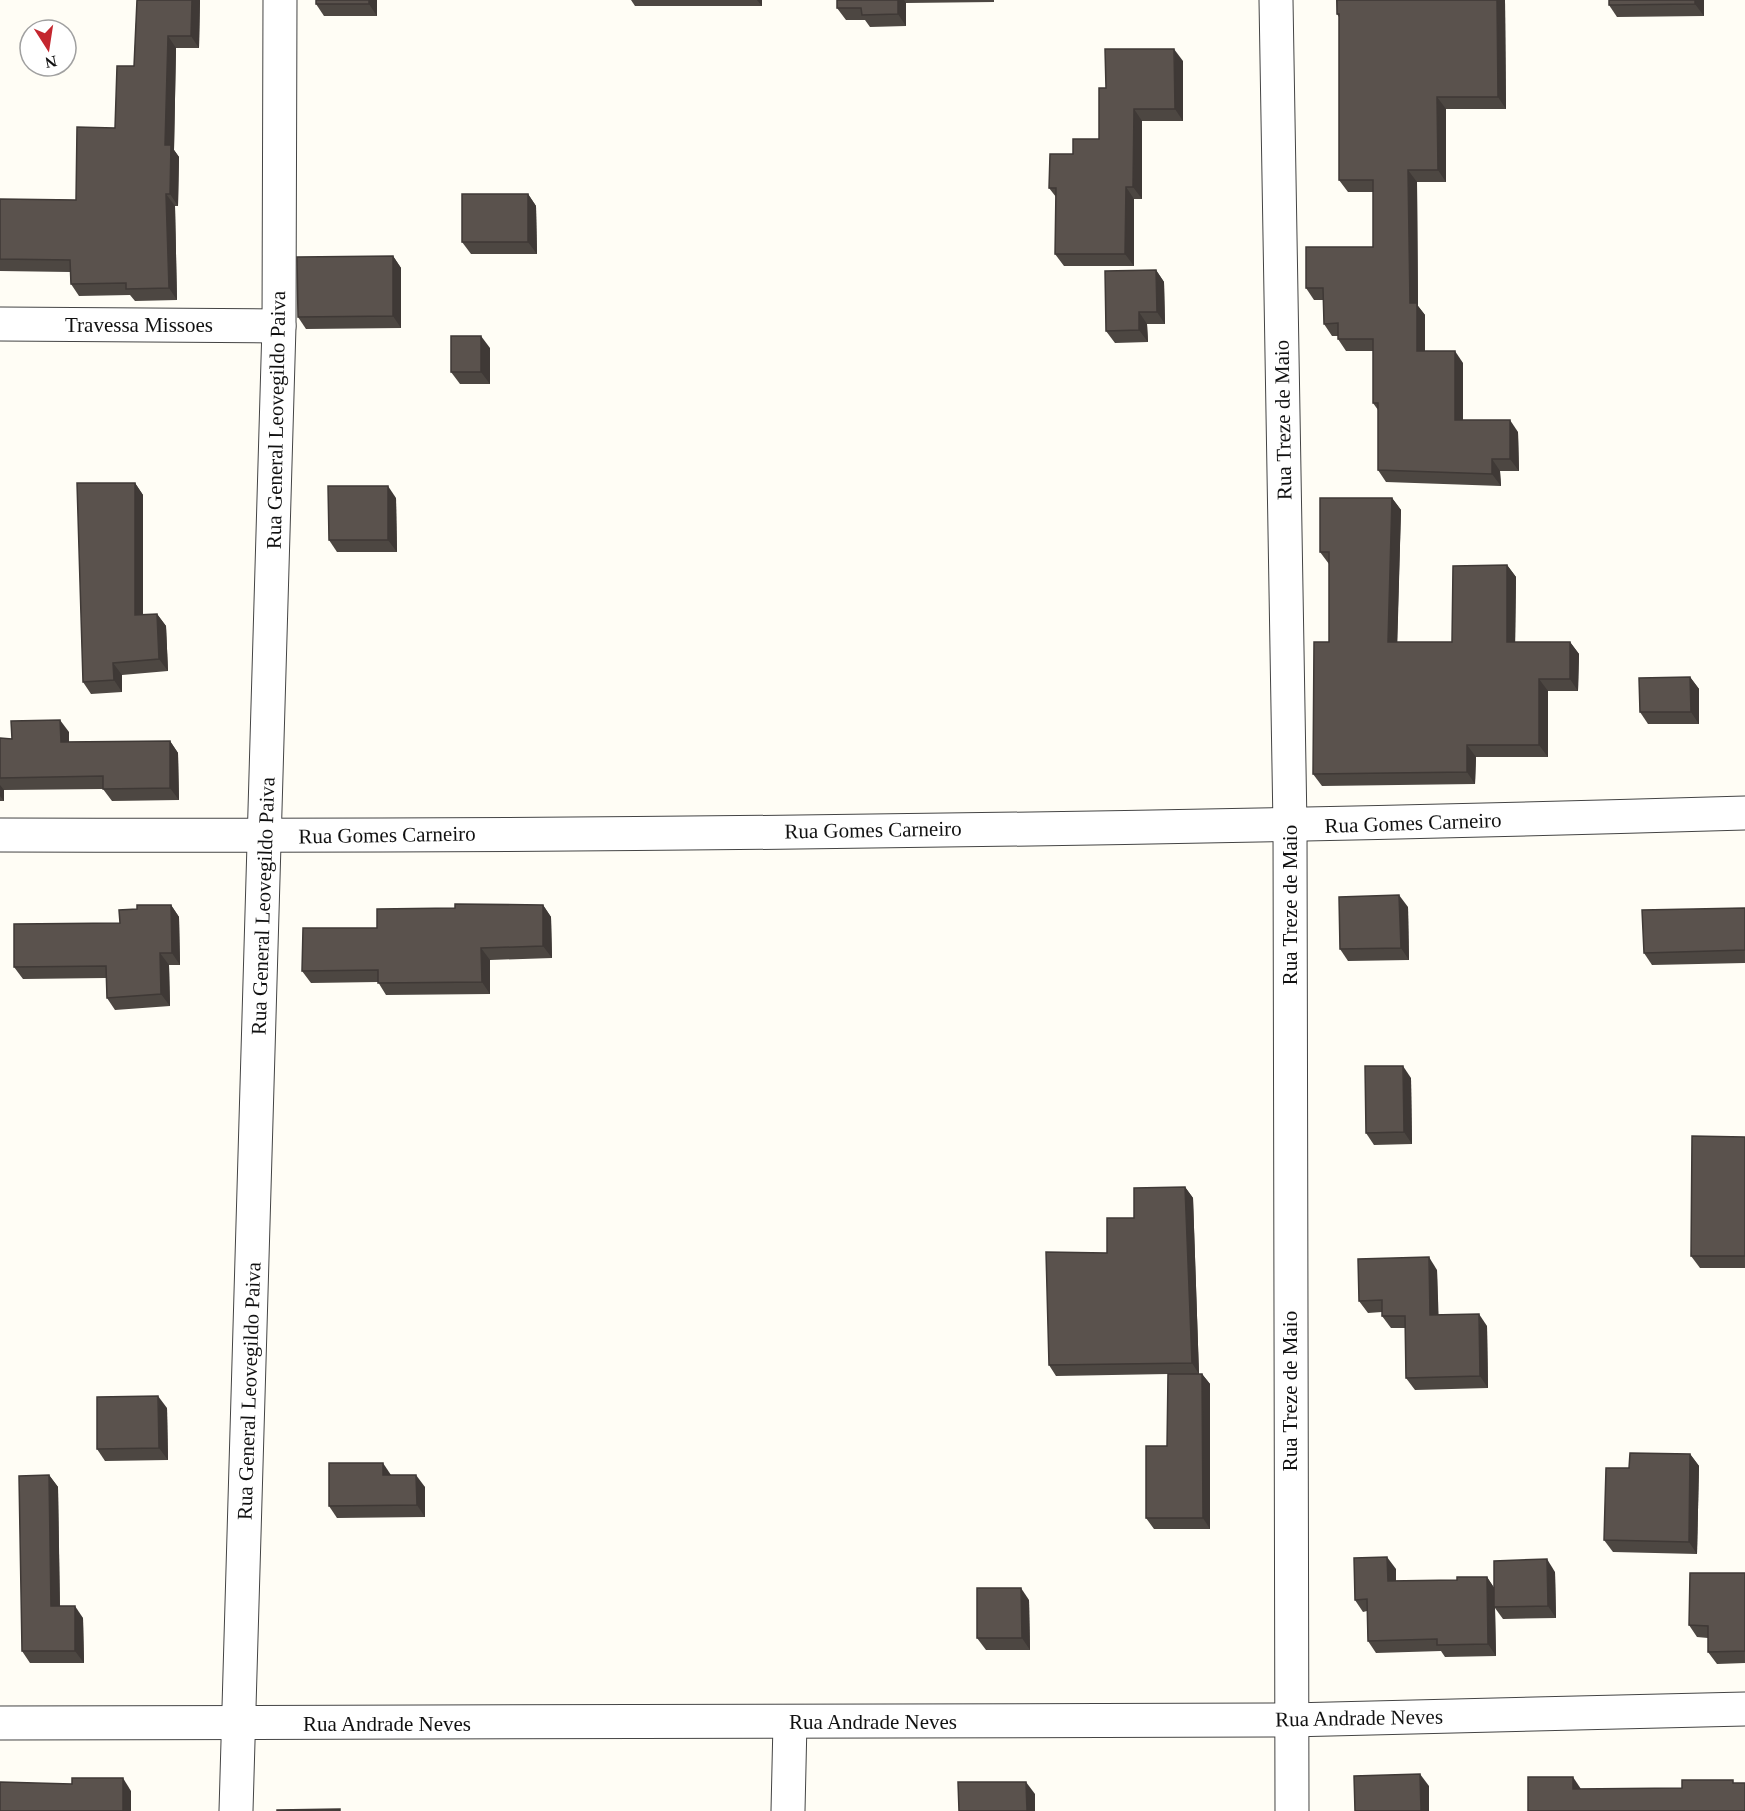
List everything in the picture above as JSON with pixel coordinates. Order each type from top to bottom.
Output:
[{"type":"street","name":"Rua General Leovegildo Paiva","points":[[236,1811],[279,326],[280,0]]},
{"type":"street","name":"Rua Treze de Maio","points":[[1276,0],[1290,826],[1290,1720],[1292,1811]]},
{"type":"street","name":"Travessa Missoes","points":[[0,324],[279,326]]},
{"type":"street","name":"Rua Gomes Carneiro","points":[[0,835],[265,836],[1290,826],[1745,813]]},
{"type":"street","name":"Rua Andrade Neves","points":[[0,1723],[1290,1720],[1745,1709]]},
{"type":"street","points":[[788,1811],[790,1722]]},
{"type":"building","points":[[137,0],[192,0],[191,36],[168,36],[165,145],[171,145],[170,194],[166,194],[169,288],[126,289],[126,283],[71,284],[70,260],[0,259],[0,199],[76,200],[77,127],[115,128],[117,66],[134,66]]},
{"type":"building","points":[[316,0],[369,0],[369,4],[316,4]]},
{"type":"building","points":[[837,0],[898,0],[898,14],[862,15],[861,8],[837,8]]},
{"type":"building","points":[[1337,0],[1497,0],[1498,97],[1437,97],[1438,170],[1408,170],[1410,303],[1417,303],[1417,351],[1455,351],[1455,420],[1510,420],[1510,459],[1492,459],[1492,474],[1378,470],[1378,403],[1373,403],[1373,339],[1338,339],[1338,323],[1324,324],[1323,288],[1306,288],[1306,247],[1373,247],[1373,180],[1339,180],[1339,14],[1337,14]]},
{"type":"building","points":[[1609,0],[1695,0],[1695,4],[1609,5]]},
{"type":"building","points":[[1105,49],[1174,49],[1175,109],[1134,109],[1133,187],[1126,187],[1125,254],[1055,254],[1056,188],[1049,188],[1050,154],[1073,154],[1073,139],[1099,139],[1099,88],[1106,88]]},
{"type":"building","points":[[462,194],[528,194],[528,242],[462,242]]},
{"type":"building","points":[[393,256],[393,316],[298,317],[297,257]]},
{"type":"building","points":[[1156,270],[1157,312],[1139,312],[1139,330],[1106,331],[1105,271]]},
{"type":"building","points":[[451,336],[481,336],[481,372],[451,372]]},
{"type":"building","points":[[77,483],[135,483],[135,615],[157,614],[159,659],[113,663],[114,680],[83,682]]},
{"type":"building","points":[[328,486],[388,486],[388,540],[329,540]]},
{"type":"building","points":[[1320,498],[1392,498],[1388,642],[1452,642],[1453,566],[1507,565],[1507,642],[1570,642],[1570,679],[1539,679],[1539,745],[1467,745],[1467,772],[1313,774],[1314,642],[1329,642],[1329,552],[1320,552]]},
{"type":"building","points":[[1690,677],[1691,712],[1640,712],[1639,678]]},
{"type":"building","points":[[60,720],[61,742],[170,741],[170,788],[103,789],[103,776],[0,778],[0,738],[12,739],[11,721]]},
{"type":"building","points":[[1399,895],[1401,948],[1340,949],[1339,897]]},
{"type":"building","points":[[455,904],[543,905],[543,946],[481,948],[482,982],[378,983],[378,970],[302,971],[303,928],[377,928],[377,909],[455,908]]},
{"type":"building","points":[[137,905],[171,905],[172,953],[160,953],[161,994],[107,998],[106,966],[14,967],[14,924],[120,923],[119,910],[137,909]]},
{"type":"building","points":[[1745,908],[1745,950],[1644,953],[1642,910]]},
{"type":"building","points":[[1365,1066],[1403,1066],[1404,1132],[1366,1133]]},
{"type":"building","points":[[1692,1136],[1745,1137],[1745,1256],[1691,1256]]},
{"type":"building","points":[[1185,1187],[1192,1363],[1049,1365],[1046,1252],[1107,1253],[1107,1218],[1134,1218],[1134,1188]]},
{"type":"building","points":[[1429,1257],[1430,1315],[1479,1314],[1480,1376],[1406,1378],[1405,1316],[1382,1316],[1382,1300],[1359,1301],[1358,1259]]},
{"type":"building","points":[[1168,1374],[1202,1374],[1203,1518],[1146,1518],[1146,1446],[1167,1446]]},
{"type":"building","points":[[158,1396],[159,1448],[97,1449],[97,1397]]},
{"type":"building","points":[[1630,1453],[1690,1454],[1689,1542],[1604,1540],[1606,1468],[1629,1468]]},
{"type":"building","points":[[329,1463],[383,1463],[383,1475],[416,1475],[417,1505],[329,1506]]},
{"type":"building","points":[[49,1475],[51,1606],[75,1606],[75,1651],[22,1651],[19,1476]]},
{"type":"building","points":[[1387,1557],[1388,1581],[1487,1577],[1488,1644],[1437,1645],[1437,1639],[1368,1641],[1367,1599],[1355,1600],[1354,1558]]},
{"type":"building","points":[[1547,1559],[1548,1606],[1494,1607],[1494,1561]]},
{"type":"building","points":[[1690,1573],[1745,1573],[1745,1651],[1708,1652],[1708,1626],[1689,1625]]},
{"type":"building","points":[[977,1588],[1021,1588],[1022,1638],[977,1638]]},
{"type":"building","points":[[1420,1774],[1421,1811],[1355,1811],[1354,1776]]},
{"type":"building","points":[[1528,1777],[1573,1777],[1573,1789],[1682,1788],[1682,1780],[1733,1780],[1733,1783],[1745,1783],[1745,1811],[1528,1811]]},
{"type":"building","points":[[72,1778],[123,1778],[123,1811],[0,1811],[0,1782],[72,1784]]},
{"type":"building","points":[[958,1782],[1026,1782],[1027,1811],[959,1811]]},
{"type":"building","points":[[340,1809],[340,1811],[277,1811],[277,1810]]}]
